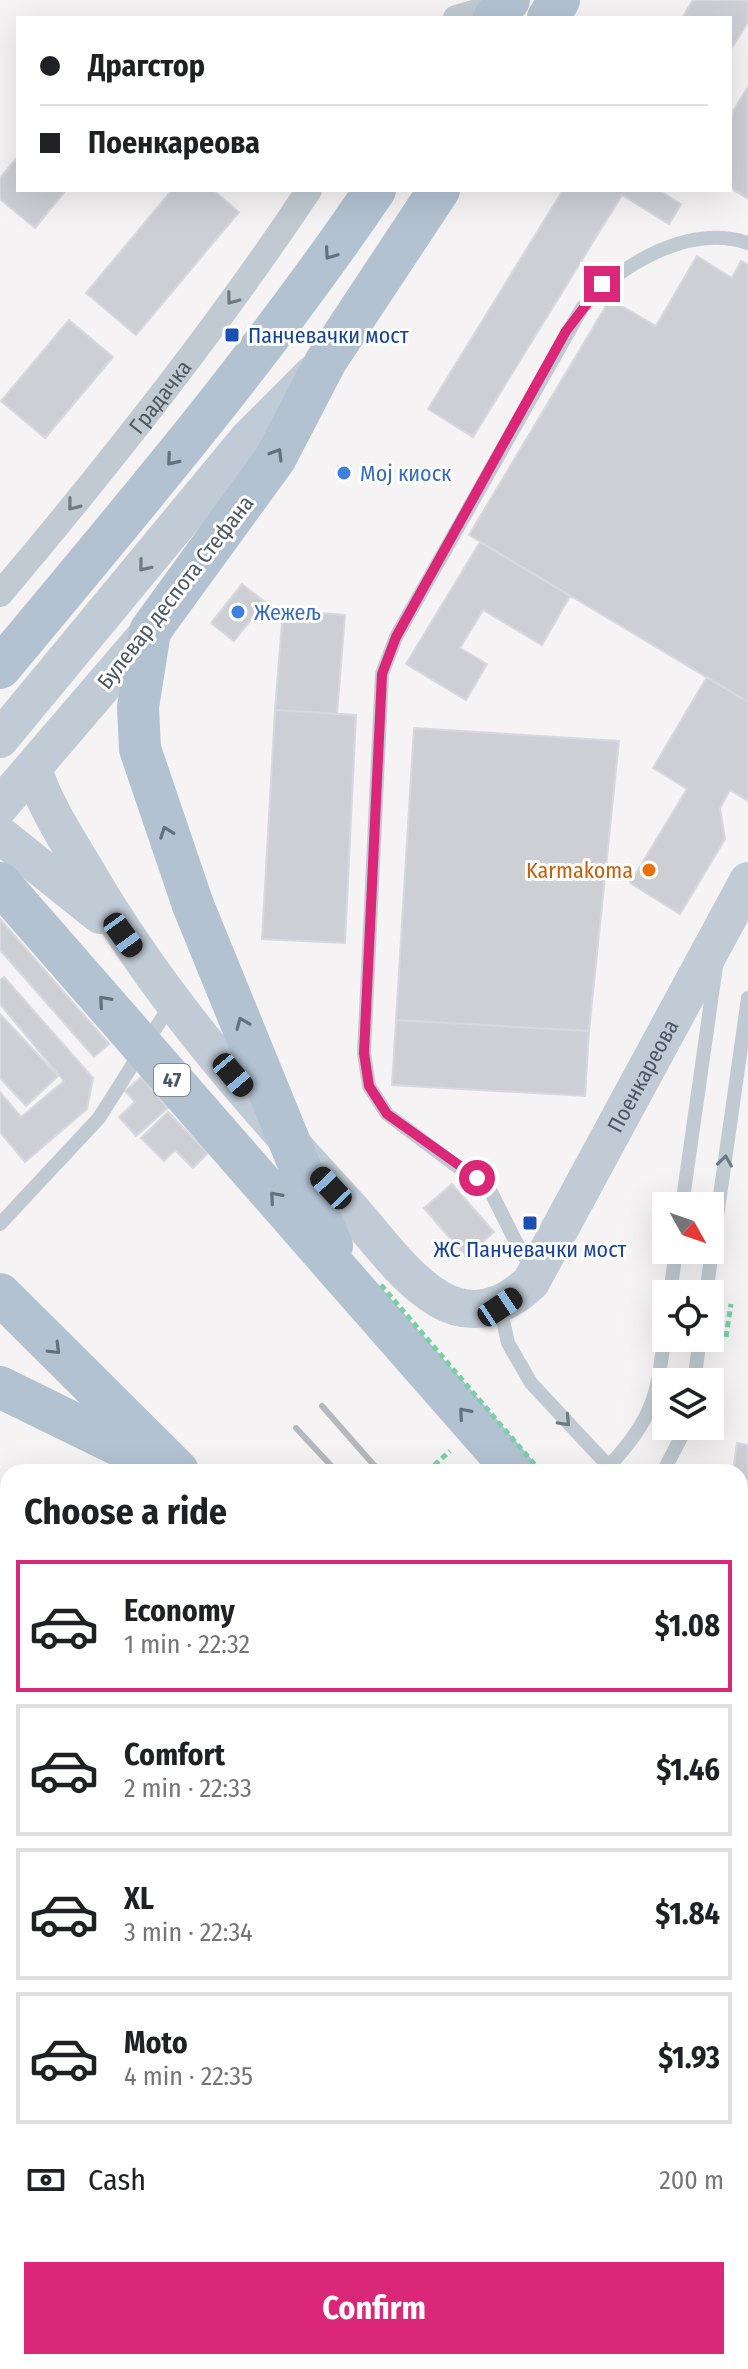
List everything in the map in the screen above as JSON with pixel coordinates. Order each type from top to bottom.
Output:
[{"type":"main road","points":[[0,668],[224,397],[374,192]]},
{"type":"main road","name":"Булевар деспота Стефана","points":[[150,631],[275,459],[326,361],[438,192]]},
{"type":"main road","points":[[150,631],[138,707],[140,749],[150,786],[193,905],[344,1277]]},
{"type":"main road","name":"47","points":[[0,883],[508,1464]]},
{"type":"main road","points":[[0,1294],[171,1464]]},
{"type":"main road","points":[[0,1387],[157,1464]]},
{"type":"street","points":[[464,16],[502,7]]},
{"type":"street","name":"Градачка","points":[[0,594],[52,533],[227,306],[308,192]]},
{"type":"street","name":"Булевар деспота Стефана","points":[[0,739],[248,439],[326,361]]},
{"type":"street","name":"Булевар деспота Стефана","points":[[0,806],[150,631]]},
{"type":"street","points":[[33,769],[43,797],[123,935],[172,1003],[293,1147],[407,1271],[438,1299],[456,1306],[486,1310],[500,1307]]},
{"type":"street","points":[[0,835],[123,935]]},
{"type":"street","name":"Поенкареова","points":[[500,1307],[524,1288],[538,1269],[748,881]]},
{"type":"lane","points":[[538,1269],[522,1254],[491,1192],[466,1170],[387,1114],[369,1086],[364,1053],[382,674],[396,637],[582,308],[602,284],[657,252],[710,239],[748,243]]},
{"type":"lane","points":[[684,1192],[722,930]]},
{"type":"lane","points":[[708,1280],[748,998]]},
{"type":"lane","points":[[0,1224],[99,1118],[172,1003]]},
{"type":"lane","points":[[500,1307],[508,1343],[531,1383],[606,1464]]},
{"type":"lane","points":[[615,1464],[646,1421],[656,1395],[662,1352]]},
{"type":"lane","points":[[667,1464],[680,1440]]},
{"type":"path","points":[[724,1345],[731,1298]]},
{"type":"path","points":[[436,1464],[459,1443]]},
{"type":"building","points":[[693,0],[748,0],[748,22],[732,48],[732,16],[683,16]]},
{"type":"building","points":[[748,87],[747,198],[732,189],[732,113]]},
{"type":"building","points":[[16,158],[16,192],[64,192],[35,228],[0,199],[0,178]]},
{"type":"building","points":[[170,192],[215,192],[239,212],[136,335],[86,293]]},
{"type":"building","points":[[562,192],[661,192],[681,204],[669,224],[622,195],[473,437],[428,409]]},
{"type":"building","points":[[697,256],[732,278],[741,261],[748,265],[748,702],[469,535],[610,299],[656,326]]},
{"type":"building","points":[[69,320],[113,357],[45,438],[1,401]]},
{"type":"building","name":"Мој киоск","points":[[341,465],[347,465],[352,473],[350,479],[341,481],[336,476],[336,470]]},
{"type":"building","points":[[480,542],[570,596],[542,645],[483,610],[460,648],[487,664],[466,700],[406,664]]},
{"type":"building","name":"Жежељ","points":[[242,584],[265,602],[234,641],[211,623]]},
{"type":"building","points":[[283,610],[345,615],[337,714],[275,710]]},
{"type":"building","points":[[707,677],[748,702],[748,801],[730,790],[720,808],[725,839],[680,914],[630,883],[687,789],[653,768]]},
{"type":"building","points":[[275,710],[356,715],[345,943],[262,939]]},
{"type":"building","points":[[414,728],[619,741],[589,1031],[396,1020]]},
{"type":"building","points":[[0,919],[109,1044],[94,1057],[0,950]]},
{"type":"building","points":[[4,977],[93,1078],[87,1109],[25,1162],[0,1132],[0,1092],[21,1117],[64,1081],[0,1004],[0,980]]},
{"type":"building","points":[[0,1014],[58,1076],[26,1106],[0,1078]]},
{"type":"building","points":[[396,1020],[589,1031],[585,1096],[392,1085]]},
{"type":"building","points":[[141,1077],[168,1108],[136,1136],[119,1117],[135,1102],[125,1091]]},
{"type":"building","points":[[168,1112],[208,1153],[193,1168],[175,1150],[164,1161],[141,1138]]},
{"type":"building","points":[[452,1184],[494,1232],[466,1257],[424,1208]]},
{"type":"building","points":[[737,1443],[748,1445],[748,1464],[734,1464]]},
{"type":"railway","points":[[322,1406],[373,1464]]},
{"type":"railway","points":[[296,1428],[330,1464]]},
{"type":"place","name":"Панчевачки мост","points":[[232,335]]},
{"type":"place","name":"Мој киоск","points":[[344,473]]},
{"type":"place","name":"Жежељ","points":[[238,612]]},
{"type":"place","name":"Karmakoma","points":[[649,870]]},
{"type":"place","name":"ЖС Панчевачки мост","points":[[530,1223]]},
{"type":"route","points":[[477,1178],[387,1114],[369,1086],[364,1053],[382,674],[396,637],[566,331],[602,284]]}]
